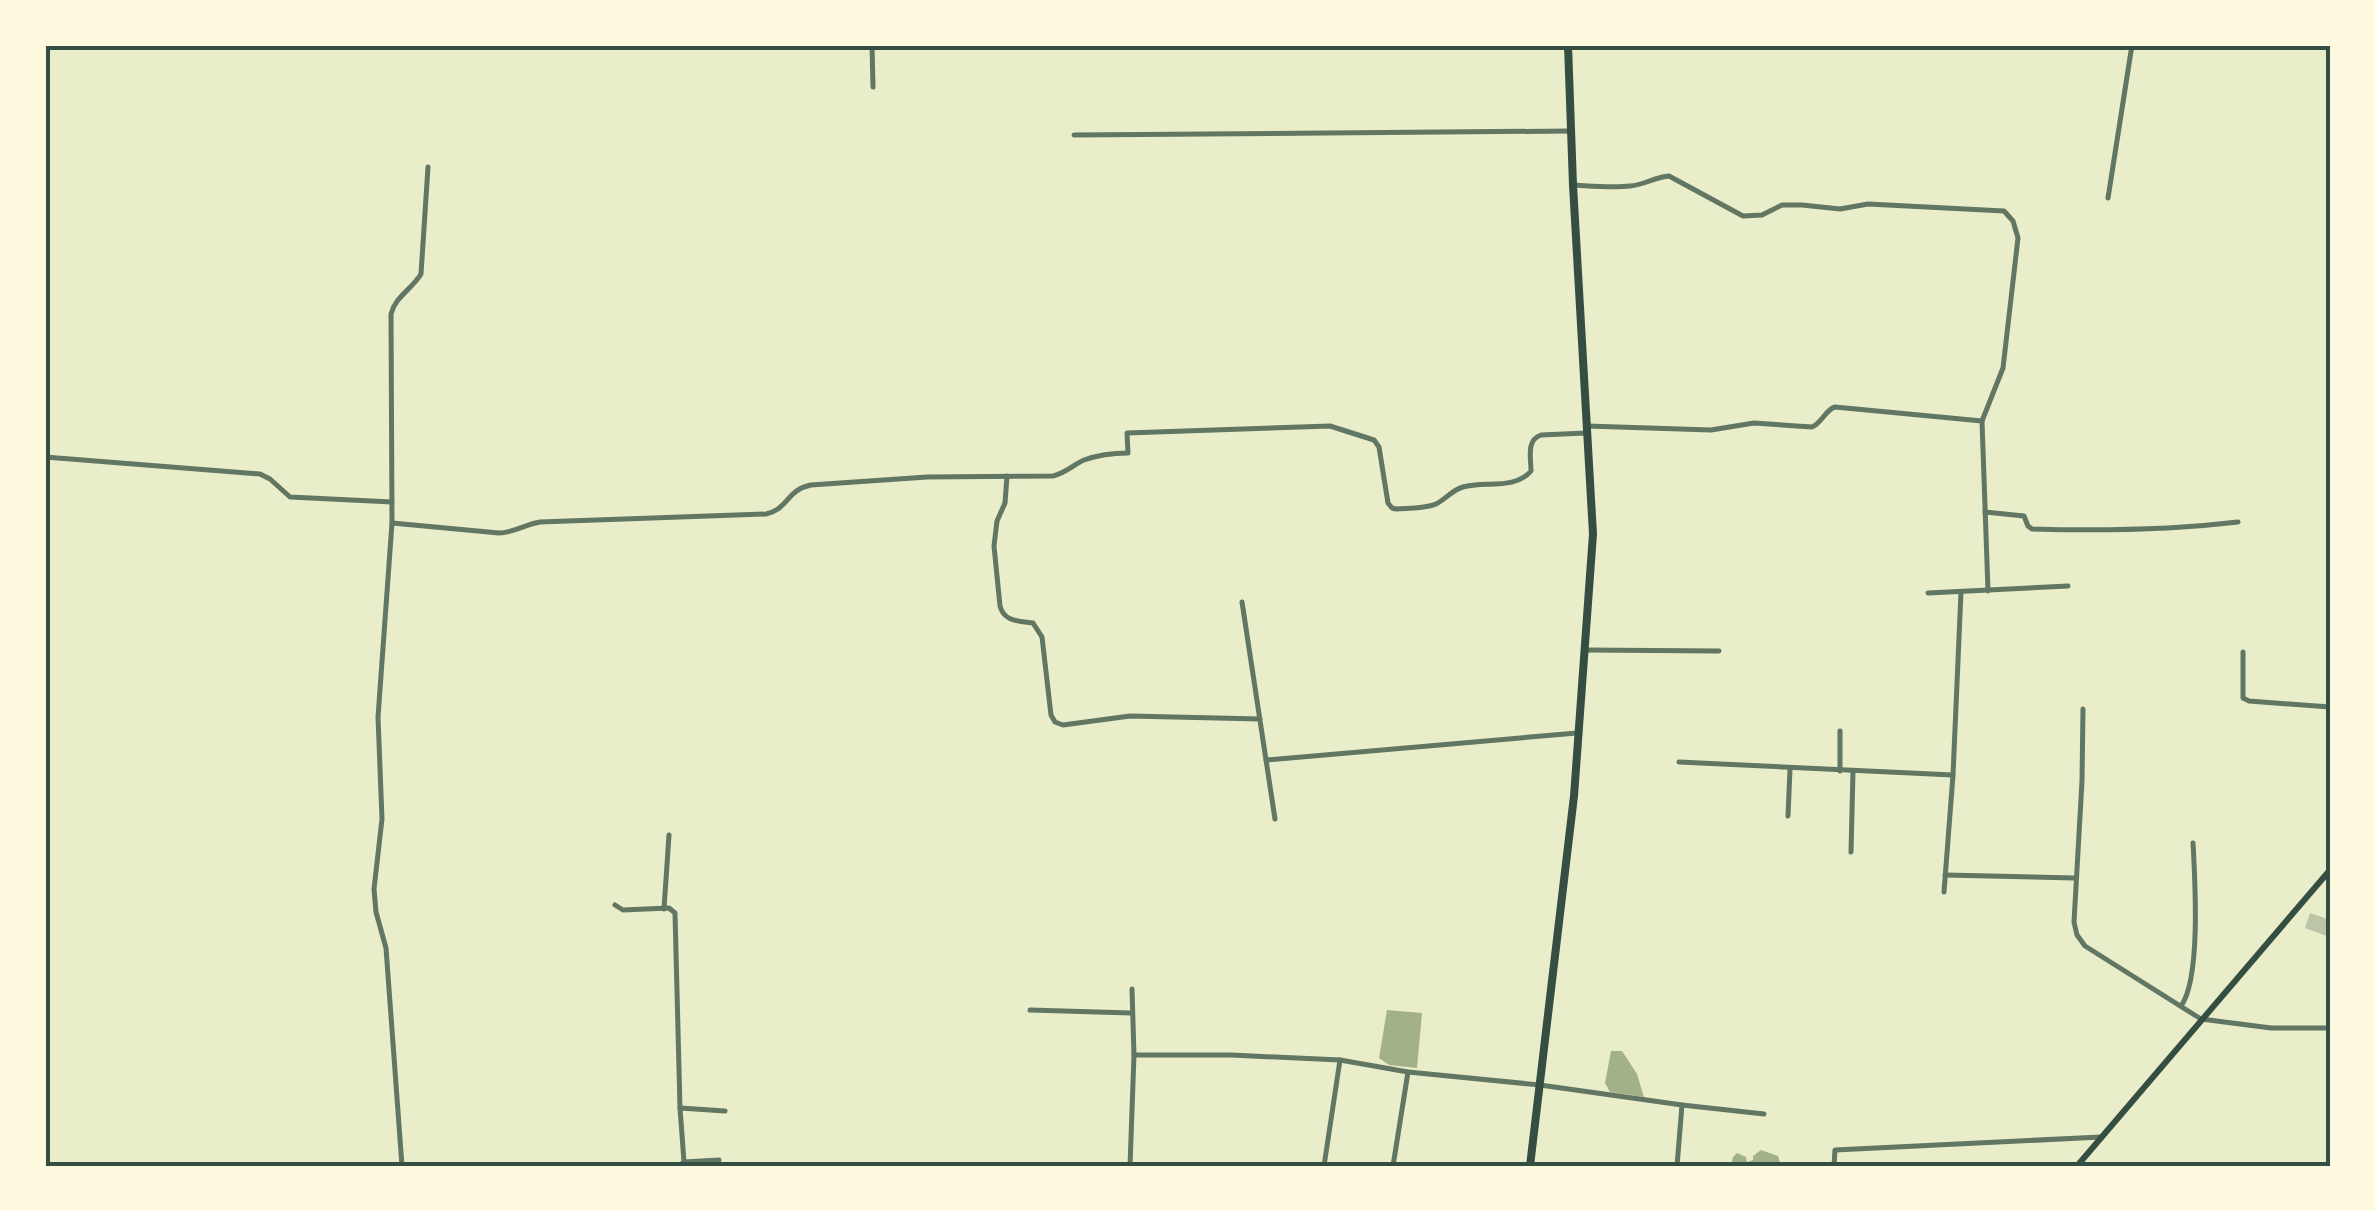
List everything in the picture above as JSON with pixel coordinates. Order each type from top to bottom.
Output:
[{"type":"highway","points":[[1530,1166],[1574,796],[1594,534],[1568,45]]},
{"type":"main road","points":[[2077,1166],[2330,870]]},
{"type":"street","points":[[872,45],[873,87]]},
{"type":"street","points":[[2108,198],[2132,45]]},
{"type":"street","points":[[1074,135],[1571,131]]},
{"type":"street","points":[[402,1166],[386,948],[374,890],[382,820],[378,717],[392,524],[391,314],[393,304],[421,274],[428,167]]},
{"type":"street","points":[[1573,185],[1628,187],[1669,176],[1743,216],[1753,217],[1782,205],[1840,210],[1868,204],[2004,211],[2014,221],[2018,238],[2003,368],[1982,421],[1988,590]]},
{"type":"street","points":[[392,524],[499,533],[540,522],[766,514],[776,512],[799,487],[811,484],[1062,474],[1087,459],[1128,453],[1127,433],[1330,426],[1374,440],[1380,447],[1388,503],[1396,509],[1427,506],[1468,486],[1518,481],[1531,471],[1531,443],[1541,435],[1587,430],[1711,430],[1754,423],[1812,427],[1835,407],[1982,421]]},
{"type":"street","points":[[45,458],[260,474],[290,497],[392,502]]},
{"type":"street","points":[[1006,476],[1006,503],[997,521],[994,546],[1000,606],[1002,614],[1010,620],[1033,623],[1042,637],[1055,722],[1062,725],[1130,716],[1260,719]]},
{"type":"street","points":[[1985,512],[2024,516],[2032,529],[2238,522]]},
{"type":"street","points":[[1928,593],[2068,586]]},
{"type":"street","points":[[1944,892],[1961,592]]},
{"type":"street","points":[[1242,602],[1275,819]]},
{"type":"street","points":[[1585,650],[1719,651]]},
{"type":"street","points":[[2244,652],[2242,698],[2330,708]]},
{"type":"street","points":[[2082,709],[2074,922],[2085,946],[2201,1019],[2271,1028],[2330,1028]]},
{"type":"street","points":[[1840,731],[1840,771]]},
{"type":"street","points":[[1266,760],[1579,733]]},
{"type":"street","points":[[1679,762],[1953,775]]},
{"type":"street","points":[[1788,816],[1790,768]]},
{"type":"street","points":[[1851,852],[1853,771]]},
{"type":"street","points":[[664,908],[669,836]]},
{"type":"street","points":[[2181,1006],[2188,997],[2193,962],[2193,843]]},
{"type":"street","points":[[1945,875],[2075,878]]},
{"type":"street","points":[[615,905],[623,910],[669,908],[675,914],[681,1164],[719,1160]]},
{"type":"street","points":[[1130,1166],[1132,988]]},
{"type":"street","points":[[1030,1010],[1131,1014]]},
{"type":"street","points":[[1134,1055],[1340,1060],[1408,1072],[1764,1114]]},
{"type":"street","points":[[1324,1166],[1340,1060]]},
{"type":"street","points":[[1393,1166],[1408,1072]]},
{"type":"street","points":[[1677,1166],[1682,1105]]},
{"type":"street","points":[[680,1108],[725,1112]]},
{"type":"street","points":[[1834,1166],[1835,1150],[2102,1137]]},
{"type":"shaded area","points":[[1387,1010],[1422,1013],[1417,1068],[1389,1065],[1379,1058]]},
{"type":"shaded area","points":[[1611,1051],[1622,1051],[1637,1074],[1644,1097],[1610,1092],[1605,1083]]},
{"type":"shaded area","points":[[1761,1150],[1778,1156],[1781,1166],[1731,1166],[1737,1153],[1746,1157],[1747,1162]]},
{"type":"building","points":[[2310,913],[2330,920],[2327,936],[2305,928]]}]
